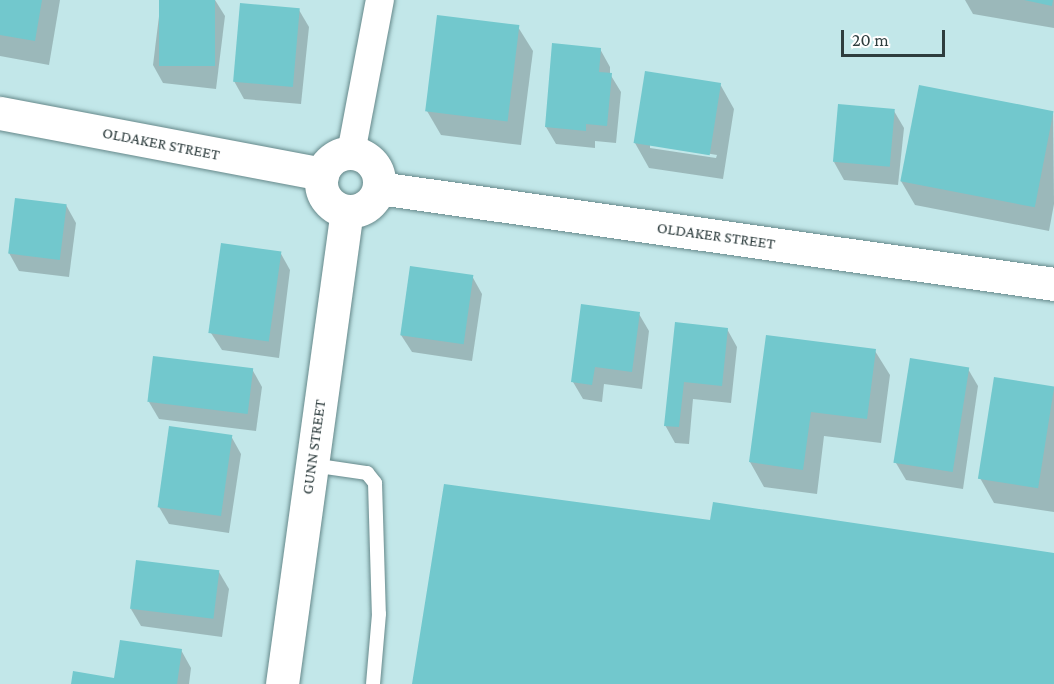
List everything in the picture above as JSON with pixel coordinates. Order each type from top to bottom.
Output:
[{"type":"main road","name":"OLDAKER STREET","points":[[0,113],[322,174]]},
{"type":"main road","points":[[351,153],[369,160],[376,169],[379,188],[367,206],[347,211],[328,202],[321,184],[322,174],[333,158],[351,153]]},
{"type":"main road","name":"OLDAKER STREET","points":[[379,188],[1054,284]]},
{"type":"main road","name":"GUNN STREET","points":[[282,684],[347,211]]},
{"type":"street","points":[[351,153],[380,0]]},
{"type":"lane","points":[[312,465],[367,473],[375,483],[379,614],[373,684]]},
{"type":"building","points":[[0,0],[42,0],[35,41],[0,35]]},
{"type":"building","points":[[159,0],[215,0],[215,66],[159,66]]},
{"type":"building","points":[[1024,0],[1053,0],[1052,6]]},
{"type":"building","points":[[240,3],[300,8],[293,87],[233,82]]},
{"type":"building","points":[[437,15],[519,25],[508,121],[425,111]]},
{"type":"building","points":[[552,43],[601,48],[599,72],[612,73],[607,126],[586,124],[586,131],[545,127]]},
{"type":"building","points":[[645,71],[721,83],[710,155],[634,143]]},
{"type":"building","points":[[919,85],[1053,111],[1035,207],[900,181]]},
{"type":"building","points":[[838,104],[895,109],[890,167],[833,162]]},
{"type":"building","points":[[15,198],[67,204],[60,260],[8,254]]},
{"type":"building","points":[[221,243],[281,251],[269,342],[208,333]]},
{"type":"building","points":[[410,266],[473,275],[464,344],[400,335]]},
{"type":"building","points":[[581,304],[640,312],[632,372],[595,367],[592,385],[571,382]]},
{"type":"building","points":[[675,322],[728,328],[722,386],[684,382],[679,427],[664,426]]},
{"type":"building","points":[[766,335],[876,349],[867,419],[811,412],[803,470],[749,462]]},
{"type":"building","points":[[153,356],[253,368],[248,414],[147,402]]},
{"type":"building","points":[[910,358],[969,367],[953,472],[893,463]]},
{"type":"building","points":[[994,377],[1054,387],[1038,488],[978,479]]},
{"type":"building","points":[[169,426],[232,435],[221,516],[158,507]]},
{"type":"building","points":[[444,484],[710,520],[713,502],[1054,553],[1054,684],[412,684]]},
{"type":"building","points":[[136,560],[219,570],[213,619],[130,609]]},
{"type":"building","points":[[120,640],[182,649],[177,684],[71,684],[73,671],[114,678]]}]
